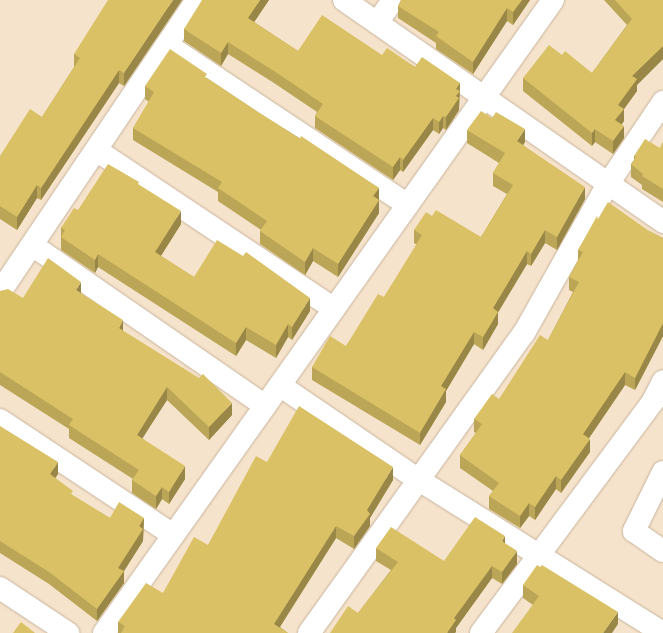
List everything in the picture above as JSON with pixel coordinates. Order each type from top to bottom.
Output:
[{"type":"street","points":[[0,292],[7,267],[32,245],[197,0]]},
{"type":"street","points":[[344,0],[663,222]]},
{"type":"street","points":[[377,23],[394,0]]},
{"type":"street","points":[[104,633],[265,406],[281,386],[553,0]]},
{"type":"street","points":[[167,45],[408,205]]},
{"type":"street","points":[[309,633],[524,333],[608,184],[663,102]]},
{"type":"street","points":[[96,150],[334,309]]},
{"type":"street","points":[[32,245],[265,406]]},
{"type":"street","points":[[481,633],[652,401],[663,381]]},
{"type":"street","points":[[281,386],[419,480],[540,554],[655,631]]},
{"type":"street","points":[[0,420],[173,535]]},
{"type":"street","points":[[663,472],[634,531],[663,551]]},
{"type":"street","points":[[0,588],[68,633]]},
{"type":"building","points":[[108,0],[173,0],[124,73],[119,70],[41,188],[37,185],[17,217],[0,206],[0,156],[30,109],[42,117],[80,58],[74,54]]},
{"type":"building","points":[[202,0],[260,0],[248,18],[298,51],[322,15],[382,55],[387,48],[415,67],[422,57],[460,83],[456,89],[460,91],[456,96],[459,98],[446,117],[443,116],[439,122],[433,118],[403,160],[400,157],[393,167],[315,116],[323,104],[274,71],[228,42],[221,53],[184,29]]},
{"type":"building","points":[[401,0],[522,0],[513,12],[507,8],[473,62],[436,36],[439,32],[398,6]]},
{"type":"building","points":[[615,0],[663,0],[663,46],[632,76],[637,79],[618,105],[624,109],[615,120],[624,126],[613,141],[595,129],[592,133],[523,78],[549,45],[562,55],[565,51],[592,73],[632,19]]},
{"type":"building","points":[[170,49],[207,74],[205,77],[300,139],[301,136],[379,188],[373,196],[379,200],[338,264],[313,248],[305,262],[260,231],[267,221],[218,188],[222,182],[133,128],[154,92],[145,86]]},
{"type":"building","points":[[481,111],[492,118],[496,112],[525,129],[517,141],[585,187],[557,237],[545,230],[531,254],[527,251],[493,308],[498,312],[483,337],[474,332],[441,386],[446,389],[420,433],[312,367],[330,336],[346,346],[378,294],[384,297],[422,235],[414,230],[426,212],[432,216],[436,210],[481,237],[513,185],[493,173],[505,153],[467,130]]},
{"type":"building","points":[[645,139],[660,148],[663,142],[663,189],[642,176],[643,174],[631,164],[636,157],[634,156]]},
{"type":"building","points":[[108,164],[139,182],[138,184],[181,211],[155,252],[194,277],[217,240],[243,256],[246,252],[310,298],[292,327],[288,324],[276,345],[246,327],[236,343],[98,254],[95,260],[61,237],[65,230],[61,228],[74,208],[78,210]]},
{"type":"building","points":[[608,202],[649,231],[663,238],[663,323],[635,378],[625,372],[583,434],[590,439],[561,480],[556,476],[535,507],[529,503],[520,516],[489,496],[499,483],[460,455],[482,424],[474,419],[492,394],[499,399],[540,335],[548,340],[579,282],[569,277],[583,252],[578,250],[597,216],[598,219]]},
{"type":"building","points":[[48,258],[81,282],[76,290],[123,320],[119,328],[199,378],[203,374],[232,403],[209,427],[167,387],[137,435],[185,466],[169,492],[162,487],[156,496],[132,480],[139,470],[69,425],[73,419],[0,372],[0,291],[8,289],[23,298]]},
{"type":"building","points":[[299,406],[393,467],[367,510],[370,514],[354,536],[336,526],[274,624],[288,633],[121,633],[125,626],[118,622],[146,583],[163,593],[194,537],[208,545],[256,456],[267,462]]},
{"type":"building","points":[[0,426],[58,462],[50,474],[73,491],[71,494],[110,518],[119,502],[144,518],[139,526],[143,529],[118,568],[124,571],[97,609],[49,572],[0,541]]},
{"type":"building","points":[[475,517],[505,536],[502,541],[517,551],[502,572],[492,566],[454,618],[456,620],[447,633],[330,633],[348,606],[358,613],[398,562],[376,548],[391,527],[444,561]]},
{"type":"building","points":[[537,565],[540,567],[542,565],[618,612],[603,633],[512,633],[539,596],[523,585]]},
{"type":"building","points":[[21,622],[35,633],[13,633]]}]
